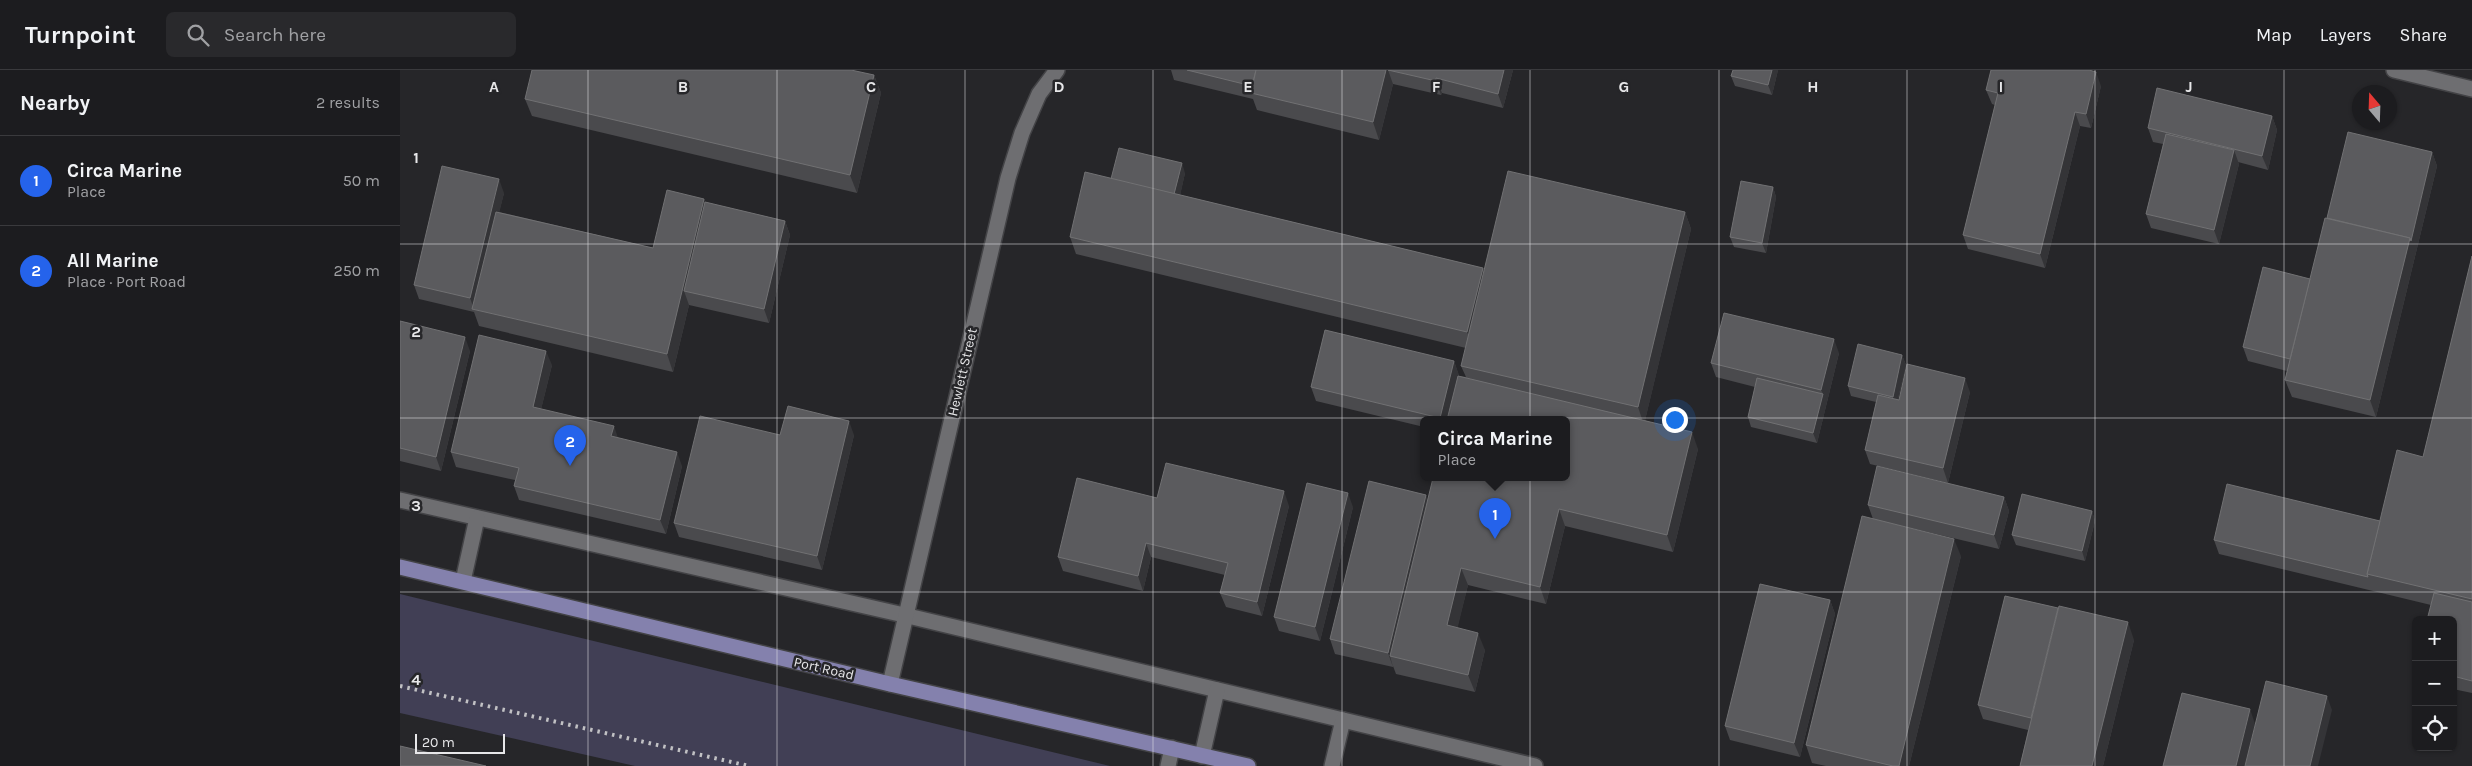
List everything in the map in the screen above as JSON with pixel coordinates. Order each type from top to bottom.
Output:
[{"type":"main road","name":"Port Road","points":[[400,566],[890,684],[1248,766]]},
{"type":"street","name":"Hewlett Street","points":[[890,684],[904,615],[1008,178],[1022,133],[1039,94],[1057,70]]},
{"type":"street","points":[[2394,70],[2472,89]]},
{"type":"street","points":[[400,500],[904,615],[1343,720],[1483,760],[1535,766]]},
{"type":"street","points":[[463,581],[477,518]]},
{"type":"street","points":[[1202,756],[1217,690]]},
{"type":"street","points":[[1332,766],[1343,720]]},
{"type":"street","points":[[1168,766],[1172,748]]},
{"type":"shaded area","points":[[400,594],[1110,766],[635,766],[400,713]]},
{"type":"building","points":[[532,70],[851,70],[874,75],[850,175],[525,99]]},
{"type":"building","points":[[1187,70],[1256,70],[1252,86]]},
{"type":"building","points":[[1256,70],[1386,70],[1373,122],[1251,93]]},
{"type":"building","points":[[1388,70],[1504,70],[1498,94],[1436,78],[1436,81]]},
{"type":"building","points":[[1733,70],[1772,70],[1768,85],[1731,76]]},
{"type":"building","points":[[1991,70],[2089,70],[2096,72],[2086,114],[2075,112],[2040,254],[1963,235],[1998,93],[1986,90]]},
{"type":"building","points":[[2157,88],[2272,116],[2262,156],[2148,128]]},
{"type":"building","points":[[2348,132],[2432,152],[2411,241],[2410,238],[2327,218]]},
{"type":"building","points":[[2166,134],[2234,150],[2214,230],[2146,214]]},
{"type":"building","points":[[1119,148],[1182,163],[1174,194],[1111,179]]},
{"type":"building","points":[[442,166],[499,179],[470,298],[414,285]]},
{"type":"building","points":[[1508,171],[1685,212],[1638,407],[1461,366]]},
{"type":"building","points":[[1085,172],[1483,268],[1467,332],[1070,237]]},
{"type":"building","points":[[1741,181],[1773,187],[1762,243],[1730,237]]},
{"type":"building","points":[[667,190],[704,199],[667,354],[472,309],[496,212],[653,248]]},
{"type":"building","points":[[705,202],[785,221],[764,309],[684,291]]},
{"type":"building","points":[[2325,218],[2410,238],[2370,400],[2285,380]]},
{"type":"building","points":[[2472,256],[2472,599],[2367,574],[2397,450],[2423,457]]},
{"type":"building","points":[[2263,267],[2310,279],[2290,359],[2243,347]]},
{"type":"building","points":[[1724,313],[1834,339],[1821,390],[1711,363]]},
{"type":"building","points":[[400,321],[465,337],[436,457],[400,448]]},
{"type":"building","points":[[1325,330],[1454,361],[1440,416],[1432,416],[1311,387]]},
{"type":"building","points":[[479,335],[546,351],[533,407],[614,426],[611,436],[677,452],[660,520],[514,486],[519,468],[451,452]]},
{"type":"building","points":[[1858,344],[1902,355],[1893,397],[1848,386]]},
{"type":"building","points":[[1907,364],[1965,378],[1943,468],[1865,450],[1878,395],[1899,400]]},
{"type":"building","points":[[1458,376],[1692,432],[1667,535],[1559,509],[1540,587],[1461,568],[1447,625],[1478,633],[1468,675],[1390,656],[1432,481],[1570,481],[1570,416],[1448,416]]},
{"type":"building","points":[[1757,378],[1823,394],[1813,433],[1748,417]]},
{"type":"building","points":[[788,406],[849,421],[817,556],[674,523],[700,416],[780,435]]},
{"type":"building","points":[[1166,463],[1284,491],[1257,602],[1220,593],[1228,563],[1146,543],[1138,576],[1058,557],[1077,478],[1157,498]]},
{"type":"building","points":[[1877,466],[2004,497],[1994,535],[1868,505]]},
{"type":"building","points":[[1369,481],[1426,495],[1388,653],[1330,639]]},
{"type":"building","points":[[1307,483],[1348,493],[1315,627],[1274,617]]},
{"type":"building","points":[[2227,484],[2380,521],[2367,574],[2368,577],[2214,540]]},
{"type":"building","points":[[2022,494],[2092,511],[2082,551],[2012,535]]},
{"type":"building","points":[[1862,516],[1954,539],[1899,766],[1806,745]]},
{"type":"building","points":[[1760,584],[1830,600],[1794,743],[1725,726]]},
{"type":"building","points":[[2434,593],[2472,602],[2472,681],[2457,677],[2457,616],[2428,616]]},
{"type":"building","points":[[2005,596],[2058,608],[2031,718],[1978,705]]},
{"type":"building","points":[[2059,606],[2128,622],[2092,766],[2020,766]]},
{"type":"building","points":[[2266,681],[2327,696],[2310,766],[2245,766]]},
{"type":"building","points":[[2182,693],[2250,709],[2236,766],[2163,766]]},
{"type":"building","points":[[400,746],[486,766],[400,766]]},
{"type":"railway","points":[[400,686],[749,766]]},
{"type":"place","name":"All Marine","points":[[570,466]]},
{"type":"place","name":"Circa Marine","points":[[1495,539]]}]
